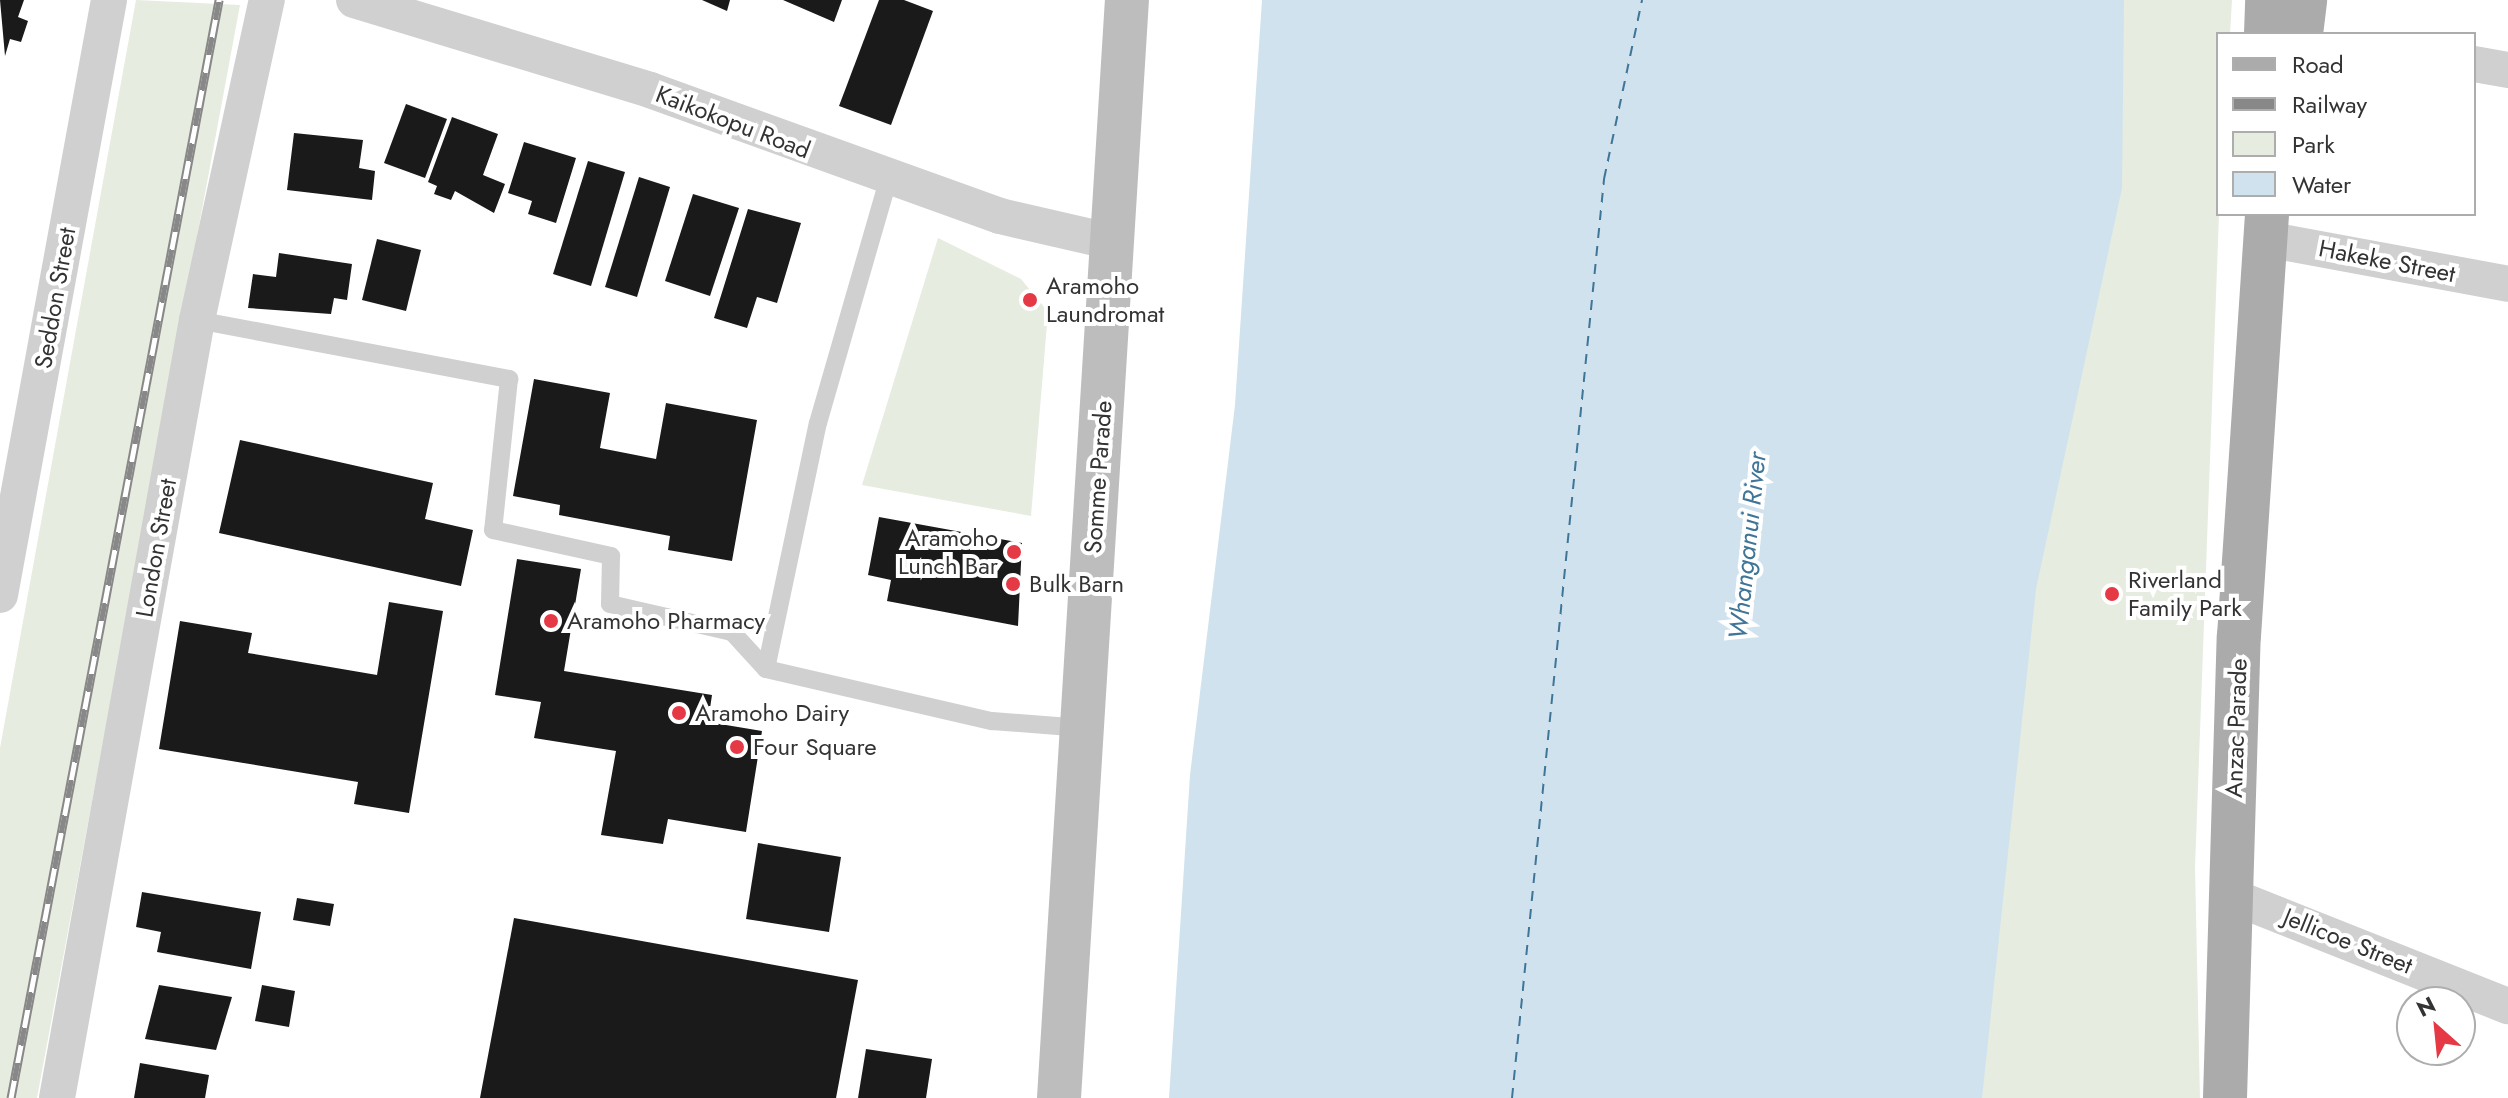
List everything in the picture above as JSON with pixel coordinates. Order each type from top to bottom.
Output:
[{"type":"main road","name":"Somme Parade","points":[[1059,1098],[1127,0]]},
{"type":"main road","points":[[2267,0],[2296,27]]},
{"type":"main road","name":"Anzac Parade","points":[[2225,1098],[2239,636],[2266,226]]},
{"type":"street","name":"Seddon Street","points":[[0,595],[109,0]]},
{"type":"street","name":"London Street","points":[[57,1098],[197,320],[267,0]]},
{"type":"street","name":"Kaikokopu Road","points":[[354,0],[650,90],[888,181],[1039,227],[1113,242]]},
{"type":"street","points":[[2476,64],[2508,70]]},
{"type":"street","name":"Hakeke Street","points":[[2266,226],[2508,284]]},
{"type":"street","name":"Jellicoe Street","points":[[2231,896],[2508,1006]]},
{"type":"lane","points":[[766,669],[818,423],[888,181]]},
{"type":"lane","points":[[197,320],[509,379],[493,530],[611,556],[610,604],[732,632],[766,669],[992,721],[1083,728]]},
{"type":"green space","points":[[136,0],[240,5],[37,1098],[0,1098],[0,748]]},
{"type":"green space","name":"Riverland Family Park","points":[[2118,0],[2232,0],[2230,32],[2216,32],[2216,216],[2219,216],[2195,868],[2200,1098],[1971,1098],[2057,319]]},
{"type":"green space","points":[[938,238],[1021,279],[1048,312],[1031,516],[862,485]]},
{"type":"water","name":"Whanganui River","points":[[1262,0],[2124,0],[2122,188],[2036,589],[1982,1098],[1169,1098],[1190,775],[1235,405]]},
{"type":"building","points":[[0,0],[24,0],[18,17],[28,21],[21,42],[10,39],[5,56]]},
{"type":"building","points":[[702,0],[730,0],[727,11]]},
{"type":"building","points":[[783,0],[842,0],[834,22]]},
{"type":"building","points":[[879,0],[904,0],[933,11],[891,125],[839,106]]},
{"type":"building","points":[[406,104],[447,119],[425,178],[384,163]]},
{"type":"building","points":[[452,117],[498,134],[483,175],[505,184],[494,213],[455,191],[451,200],[434,194],[437,186],[428,182]]},
{"type":"building","points":[[294,133],[363,140],[359,168],[375,171],[372,200],[287,190]]},
{"type":"building","points":[[524,142],[576,158],[556,223],[528,214],[532,201],[508,193]]},
{"type":"building","points":[[588,161],[625,172],[591,286],[553,274]]},
{"type":"building","points":[[639,177],[670,187],[637,297],[605,287]]},
{"type":"building","points":[[693,194],[739,208],[710,296],[665,281]]},
{"type":"building","points":[[748,209],[801,223],[777,303],[757,297],[747,328],[714,318]]},
{"type":"building","points":[[377,239],[421,250],[406,311],[362,300]]},
{"type":"building","points":[[279,253],[352,264],[347,300],[334,298],[331,314],[248,308],[253,274],[276,277]]},
{"type":"building","points":[[534,379],[610,393],[600,448],[656,459],[666,403],[757,420],[732,561],[668,550],[670,536],[559,515],[560,505],[513,496]]},
{"type":"building","points":[[240,440],[433,483],[425,519],[473,530],[461,586],[219,533]]},
{"type":"building","points":[[879,517],[1022,543],[1018,626],[887,601],[891,580],[868,575]]},
{"type":"building","points":[[517,559],[581,569],[564,671],[712,695],[708,722],[762,731],[746,832],[668,819],[663,844],[601,835],[616,751],[534,738],[541,702],[495,695]]},
{"type":"building","points":[[389,602],[443,611],[409,813],[354,804],[358,782],[159,749],[180,621],[252,633],[248,653],[377,675]]},
{"type":"building","points":[[758,843],[841,857],[829,932],[746,919]]},
{"type":"building","points":[[142,892],[261,912],[251,969],[157,952],[161,932],[136,927]]},
{"type":"building","points":[[297,898],[334,904],[330,926],[293,920]]},
{"type":"building","points":[[514,918],[858,980],[836,1098],[480,1098]]},
{"type":"building","points":[[159,985],[232,997],[216,1050],[145,1039]]},
{"type":"building","points":[[262,985],[295,991],[289,1027],[255,1021]]},
{"type":"building","points":[[866,1049],[932,1059],[926,1098],[858,1098]]},
{"type":"building","points":[[140,1063],[209,1075],[205,1098],[134,1098]]},
{"type":"ferry route","points":[[1512,1098],[1604,179],[1642,0]]},
{"type":"railway","points":[[11,1098],[219,0]]},
{"type":"place","name":"Aramoho Laundromat","points":[[1030,300]]},
{"type":"place","name":"Aramoho Lunch Bar","points":[[1014,552]]},
{"type":"place","name":"Bulk Barn","points":[[1013,584]]},
{"type":"place","name":"Riverland Family Park","points":[[2112,594]]},
{"type":"place","name":"Aramoho Pharmacy","points":[[551,621]]},
{"type":"place","name":"Aramoho Dairy","points":[[679,713]]},
{"type":"place","name":"Four Square","points":[[737,747]]}]
